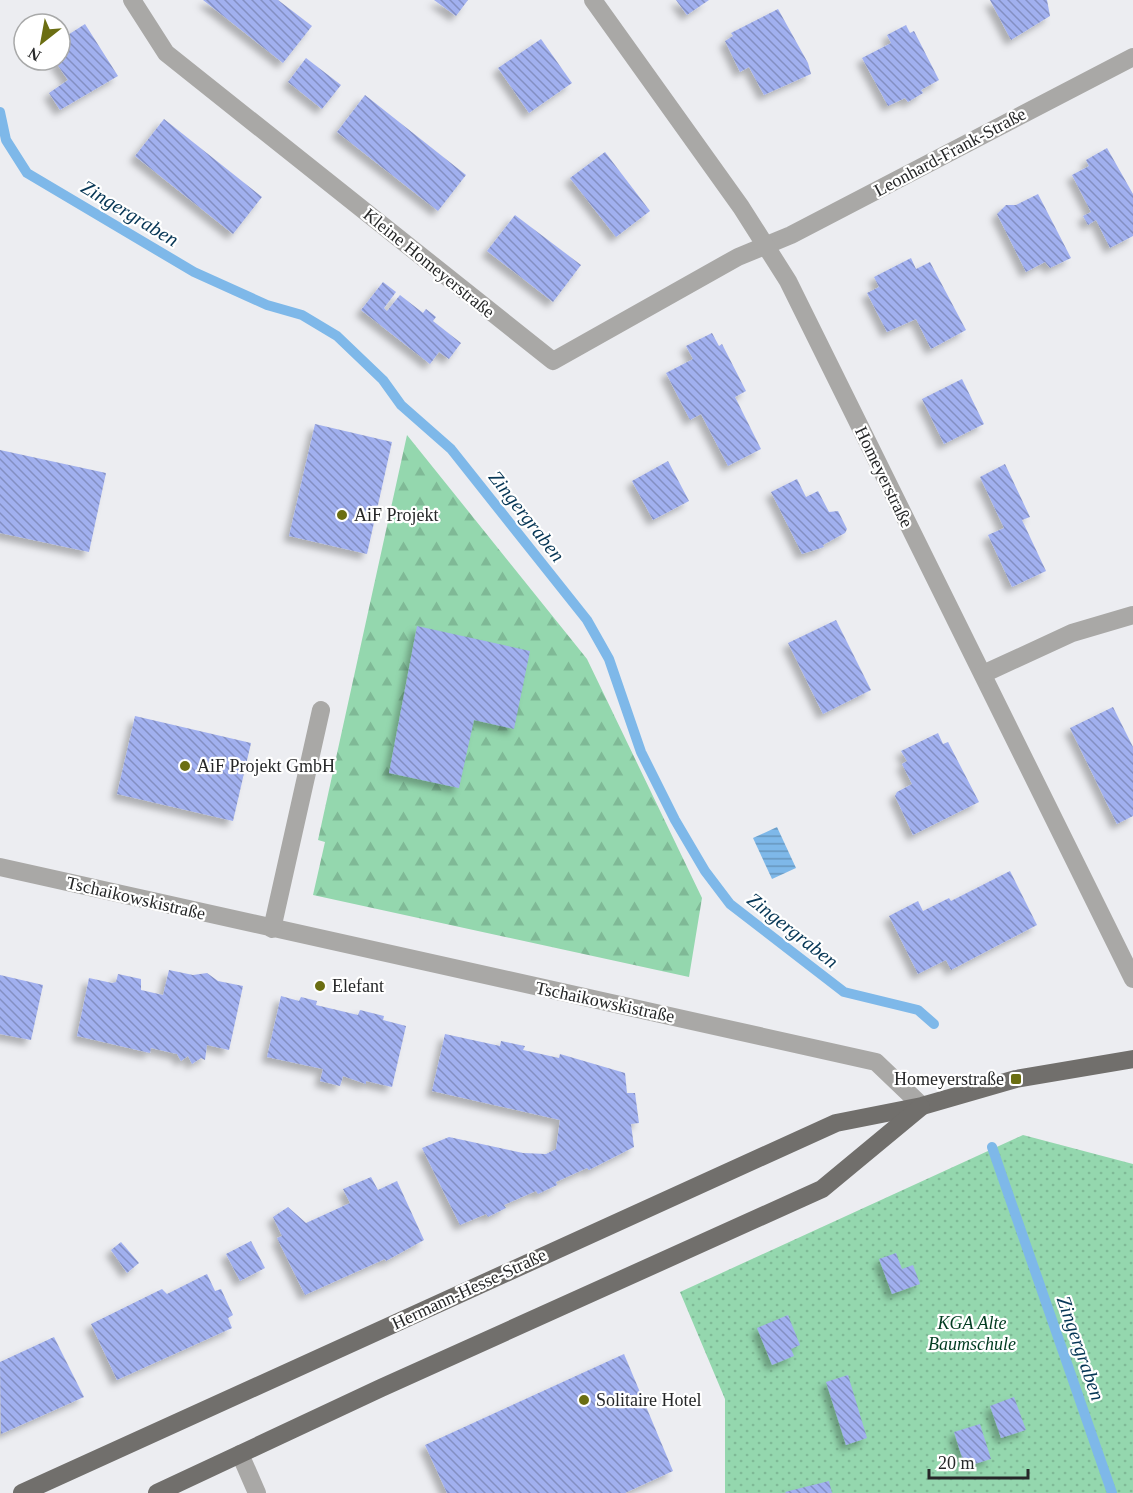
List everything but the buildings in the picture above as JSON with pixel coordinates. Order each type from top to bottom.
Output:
[{"type":"main road","name":"Hermann-Hesse-Straße","points":[[22,1493],[836,1123],[922,1106],[1016,1079],[1133,1059]]},
{"type":"main road","name":"Hermann-Hesse-Straße","points":[[157,1493],[822,1189],[922,1106]]},
{"type":"street","name":"Kleine Homeyerstraße","points":[[132,0],[166,53],[553,361],[738,257],[765,245]]},
{"type":"street","name":"Homeyerstraße","points":[[593,0],[788,281],[1133,979]]},
{"type":"street","name":"Leonhard-Frank-Straße","points":[[765,245],[791,235],[1133,57]]},
{"type":"street","points":[[983,674],[1072,633],[1133,615]]},
{"type":"street","points":[[272,929],[321,710]]},
{"type":"street","name":"Tschaikowskistraße","points":[[0,867],[876,1062],[922,1106]]},
{"type":"street","points":[[240,1454],[257,1493]]},
{"type":"green space","points":[[407,435],[587,659],[702,898],[689,977],[313,895],[325,842],[318,840]]},
{"type":"green space","name":"KGA Alte Baumschule","points":[[1023,1135],[1133,1164],[1133,1493],[725,1493],[725,1399],[680,1292]]},
{"type":"water","points":[[777,827],[796,868],[772,879],[753,838]]},
{"type":"waterway","name":"Zingergraben","points":[[0,112],[6,140],[27,173],[194,272],[267,305],[302,315],[337,336],[383,380],[401,405],[451,449],[587,620],[609,659],[641,752],[675,820],[705,871],[730,904],[844,992],[918,1010],[934,1024]]},
{"type":"waterway","name":"Zingergraben","points":[[992,1147],[1112,1493]]},
{"type":"place","name":"AiF Projekt","points":[[342,515]]},
{"type":"place","name":"AiF Projekt GmbH","points":[[185,766]]},
{"type":"place","name":"Elefant","points":[[320,986]]},
{"type":"place","name":"Homeyerstraße","points":[[1016,1079]]},
{"type":"place","name":"Solitaire Hotel","points":[[584,1400]]}]
